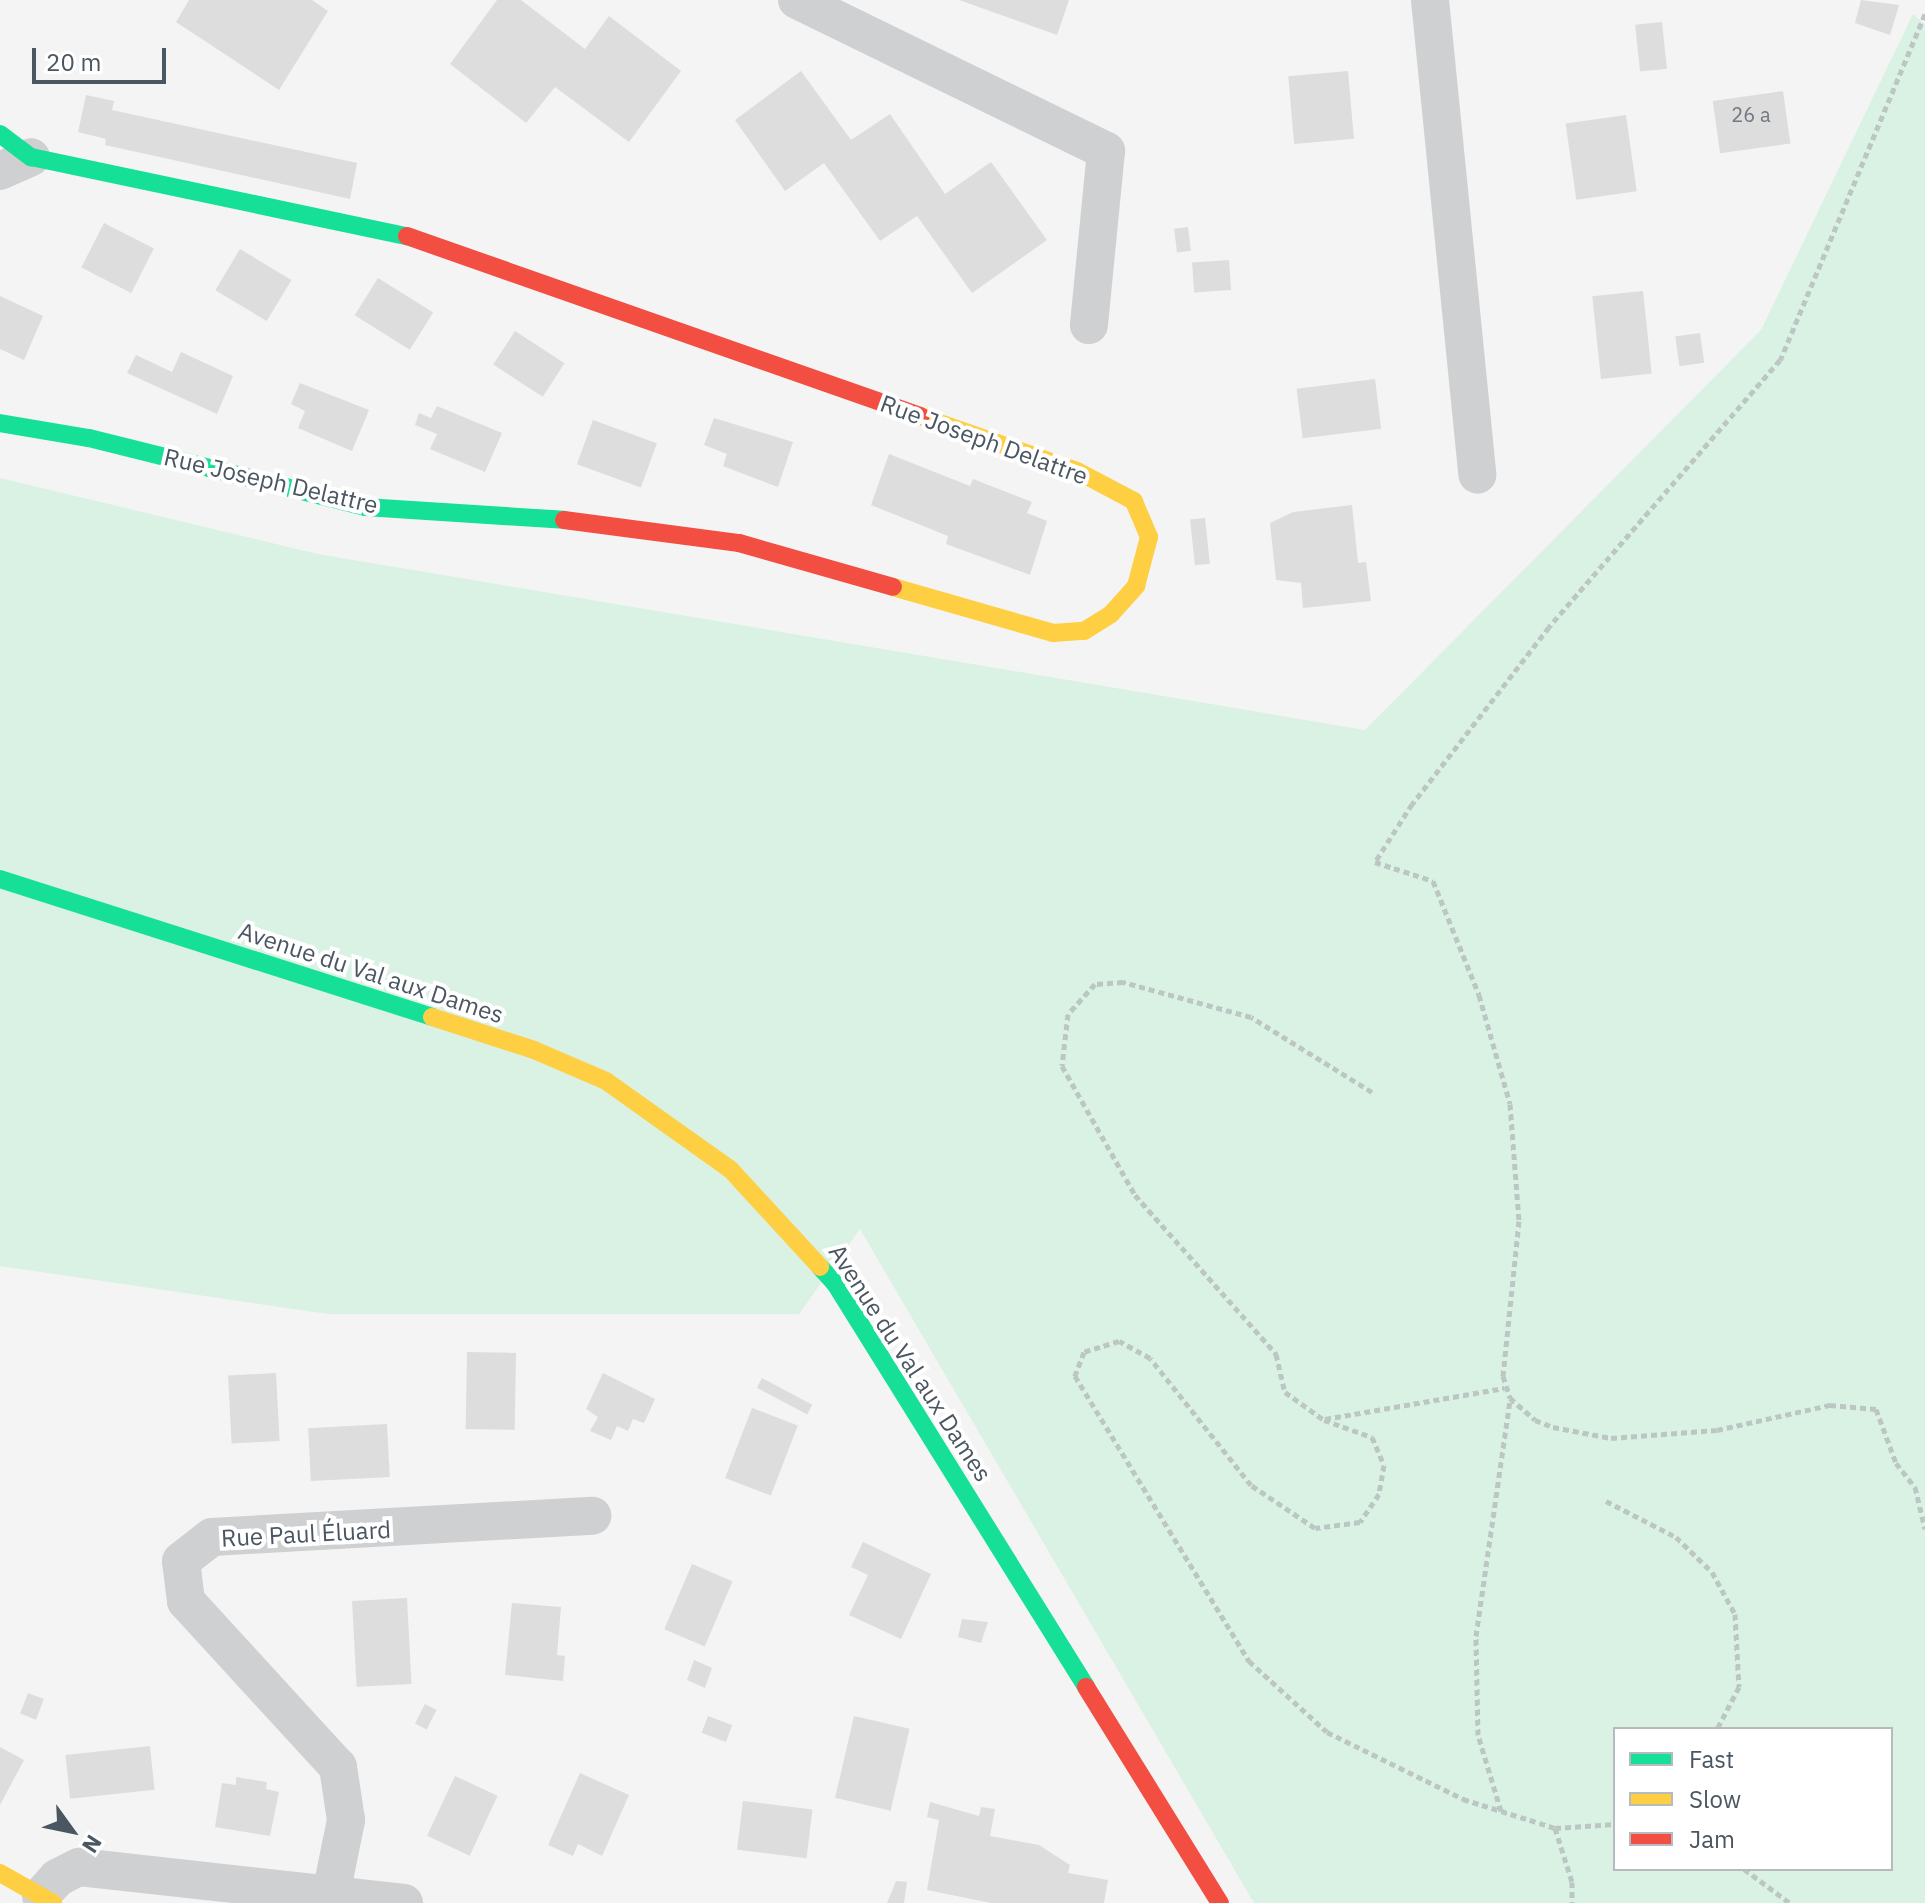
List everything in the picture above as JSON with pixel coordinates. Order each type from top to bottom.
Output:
[{"type":"street","points":[[797,0],[1106,151],[1089,325]]},
{"type":"street","points":[[1430,0],[1477,475]]},
{"type":"street","name":"Rue Joseph Delattre","points":[[0,134],[15,164],[392,231],[1077,471],[1134,501],[1149,537],[1136,586],[1111,614],[1084,631],[1053,633],[739,543],[622,524],[365,507],[89,438],[0,423]]},
{"type":"street","name":"Avenue du Val aux Dames","points":[[0,879],[534,1050],[606,1081],[730,1169],[836,1285],[1220,1903]]},
{"type":"street","name":"Rue Paul Éluard","points":[[331,1894],[346,1820],[338,1767],[186,1601],[181,1561],[212,1537],[592,1516]]},
{"type":"street","points":[[0,1873],[47,1900],[57,1878],[79,1867],[404,1903]]},
{"type":"path","points":[[1925,14],[1780,360],[1549,627],[1412,804],[1375,862],[1433,881],[1479,995],[1510,1104],[1519,1221],[1504,1388],[1510,1398],[1535,1420],[1553,1427],[1611,1438],[1717,1430],[1830,1405],[1876,1409],[1896,1463],[1915,1487],[1925,1529]]},
{"type":"path","points":[[1372,1092],[1251,1017],[1123,982],[1095,984],[1068,1014],[1062,1066],[1135,1195],[1276,1354],[1285,1392],[1324,1420],[1372,1437],[1384,1465],[1379,1494],[1360,1522],[1315,1528],[1251,1485],[1150,1358],[1119,1341],[1084,1352],[1075,1376],[1249,1661],[1327,1732],[1463,1799],[1555,1828],[1613,1824]]},
{"type":"path","points":[[1324,1420],[1504,1388]]},
{"type":"path","points":[[1501,1811],[1478,1735],[1476,1636],[1510,1398]]},
{"type":"path","points":[[1606,1501],[1676,1537],[1712,1572],[1735,1614],[1739,1687],[1718,1727]]},
{"type":"path","points":[[1555,1828],[1572,1882],[1572,1903]]},
{"type":"path","points":[[1747,1871],[1790,1903]]},
{"type":"green space","points":[[1913,14],[1925,24],[1925,1903],[1254,1903],[860,1229],[799,1314],[328,1314],[0,1266],[0,478],[318,554],[1365,730],[1761,330]]},
{"type":"building","points":[[189,0],[312,0],[328,11],[279,90],[176,22]]},
{"type":"building","points":[[497,0],[521,0],[585,49],[609,16],[681,71],[629,142],[555,87],[526,123],[450,64]]},
{"type":"building","points":[[959,0],[1069,0],[1057,35]]},
{"type":"building","points":[[1861,0],[1899,5],[1890,35],[1855,23]]},
{"type":"building","points":[[1662,22],[1667,69],[1640,72],[1635,25]]},
{"type":"building","points":[[801,71],[851,140],[890,114],[945,194],[991,162],[1047,240],[972,293],[917,216],[880,241],[824,163],[785,191],[735,120]]},
{"type":"building","points":[[1348,71],[1354,139],[1294,144],[1288,76]]},
{"type":"building","points":[[1783,91],[1790,143],[1720,153],[1713,101]]},
{"type":"building","points":[[86,95],[114,101],[112,110],[357,163],[350,199],[105,145],[106,139],[78,132]]},
{"type":"building","points":[[1626,115],[1637,191],[1576,200],[1566,123]]},
{"type":"building","points":[[104,223],[154,248],[131,293],[81,268]]},
{"type":"building","points":[[1188,227],[1191,251],[1177,253],[1174,229]]},
{"type":"building","points":[[240,249],[291,280],[267,321],[215,290]]},
{"type":"building","points":[[1229,260],[1231,290],[1194,293],[1192,263]]},
{"type":"building","points":[[378,278],[433,312],[410,350],[355,315]]},
{"type":"building","points":[[1643,291],[1652,374],[1601,379],[1592,296]]},
{"type":"building","points":[[0,296],[43,316],[24,360],[0,349]]},
{"type":"building","points":[[515,331],[564,363],[543,397],[493,365]]},
{"type":"building","points":[[1700,333],[1704,363],[1679,366],[1675,336]]},
{"type":"building","points":[[181,352],[233,376],[217,414],[127,373],[136,355],[172,372]]},
{"type":"building","points":[[1375,379],[1381,429],[1303,438],[1297,389]]},
{"type":"building","points":[[300,383],[369,410],[352,451],[298,428],[305,411],[291,404]]},
{"type":"building","points":[[437,406],[502,433],[485,472],[430,449],[437,434],[415,425],[419,413],[431,418]]},
{"type":"building","points":[[714,418],[793,442],[778,487],[723,466],[727,454],[704,445]]},
{"type":"building","points":[[593,420],[657,443],[641,487],[577,464]]},
{"type":"building","points":[[889,454],[970,486],[973,479],[1032,502],[1027,513],[1047,521],[1030,575],[946,544],[948,536],[871,505]]},
{"type":"building","points":[[1352,505],[1358,563],[1366,562],[1371,601],[1303,608],[1301,583],[1276,580],[1270,523],[1293,512]]},
{"type":"building","points":[[1205,518],[1210,564],[1195,565],[1190,520]]},
{"type":"building","points":[[467,1352],[516,1353],[515,1430],[466,1429]]},
{"type":"building","points":[[276,1373],[280,1441],[232,1443],[228,1376]]},
{"type":"building","points":[[603,1373],[655,1399],[644,1423],[633,1419],[628,1431],[617,1426],[611,1440],[590,1431],[598,1417],[586,1409]]},
{"type":"building","points":[[762,1378],[812,1405],[807,1414],[757,1388]]},
{"type":"building","points":[[752,1408],[798,1426],[771,1496],[725,1478]]},
{"type":"building","points":[[387,1424],[390,1477],[311,1481],[308,1428]]},
{"type":"building","points":[[863,1542],[931,1574],[901,1639],[849,1615],[868,1575],[851,1567]]},
{"type":"building","points":[[692,1564],[733,1581],[705,1647],[664,1629]]},
{"type":"building","points":[[407,1598],[412,1684],[357,1687],[352,1601]]},
{"type":"building","points":[[512,1603],[561,1607],[557,1655],[565,1656],[563,1681],[505,1675]]},
{"type":"building","points":[[962,1619],[988,1622],[981,1643],[958,1637]]},
{"type":"building","points":[[694,1660],[712,1668],[705,1688],[687,1680]]},
{"type":"building","points":[[28,1693],[44,1699],[36,1720],[20,1714]]},
{"type":"building","points":[[425,1704],[437,1710],[427,1730],[415,1724]]},
{"type":"building","points":[[708,1716],[732,1725],[726,1742],[702,1733]]},
{"type":"building","points":[[854,1716],[910,1729],[891,1811],[835,1798]]},
{"type":"building","points":[[150,1746],[155,1790],[70,1799],[65,1755]]},
{"type":"building","points":[[0,1747],[24,1760],[0,1805]]},
{"type":"building","points":[[580,1773],[629,1795],[602,1856],[578,1844],[573,1856],[548,1845]]},
{"type":"building","points":[[455,1776],[498,1796],[470,1856],[427,1836]]},
{"type":"building","points":[[236,1777],[267,1782],[266,1789],[279,1792],[270,1836],[215,1827],[222,1783],[236,1785]]},
{"type":"building","points":[[743,1801],[812,1810],[807,1858],[737,1850]]},
{"type":"building","points":[[930,1802],[979,1816],[981,1807],[995,1809],[990,1836],[1039,1845],[1070,1865],[1068,1873],[1108,1880],[1104,1903],[991,1903],[927,1890],[939,1820],[927,1817]]},
{"type":"building","points":[[896,1881],[907,1882],[904,1903],[887,1903]]},
{"type":"traffic: fast","points":[[0,134],[31,157],[407,236]]},
{"type":"traffic: fast","points":[[0,423],[89,438],[365,507],[564,520]]},
{"type":"traffic: fast","points":[[0,879],[432,1017]]},
{"type":"traffic: fast","points":[[820,1267],[836,1285],[1086,1687]]},
{"type":"traffic: slow","points":[[893,587],[1053,633],[1084,631],[1111,614],[1136,586],[1149,537],[1134,501],[1077,471],[920,416]]},
{"type":"traffic: slow","points":[[432,1017],[534,1050],[606,1081],[730,1169],[820,1267]]},
{"type":"traffic: slow","points":[[0,1873],[53,1903]]},
{"type":"traffic: jam","points":[[407,236],[920,416]]},
{"type":"traffic: jam","points":[[564,520],[739,543],[893,587]]},
{"type":"traffic: jam","points":[[1086,1687],[1220,1903]]}]
